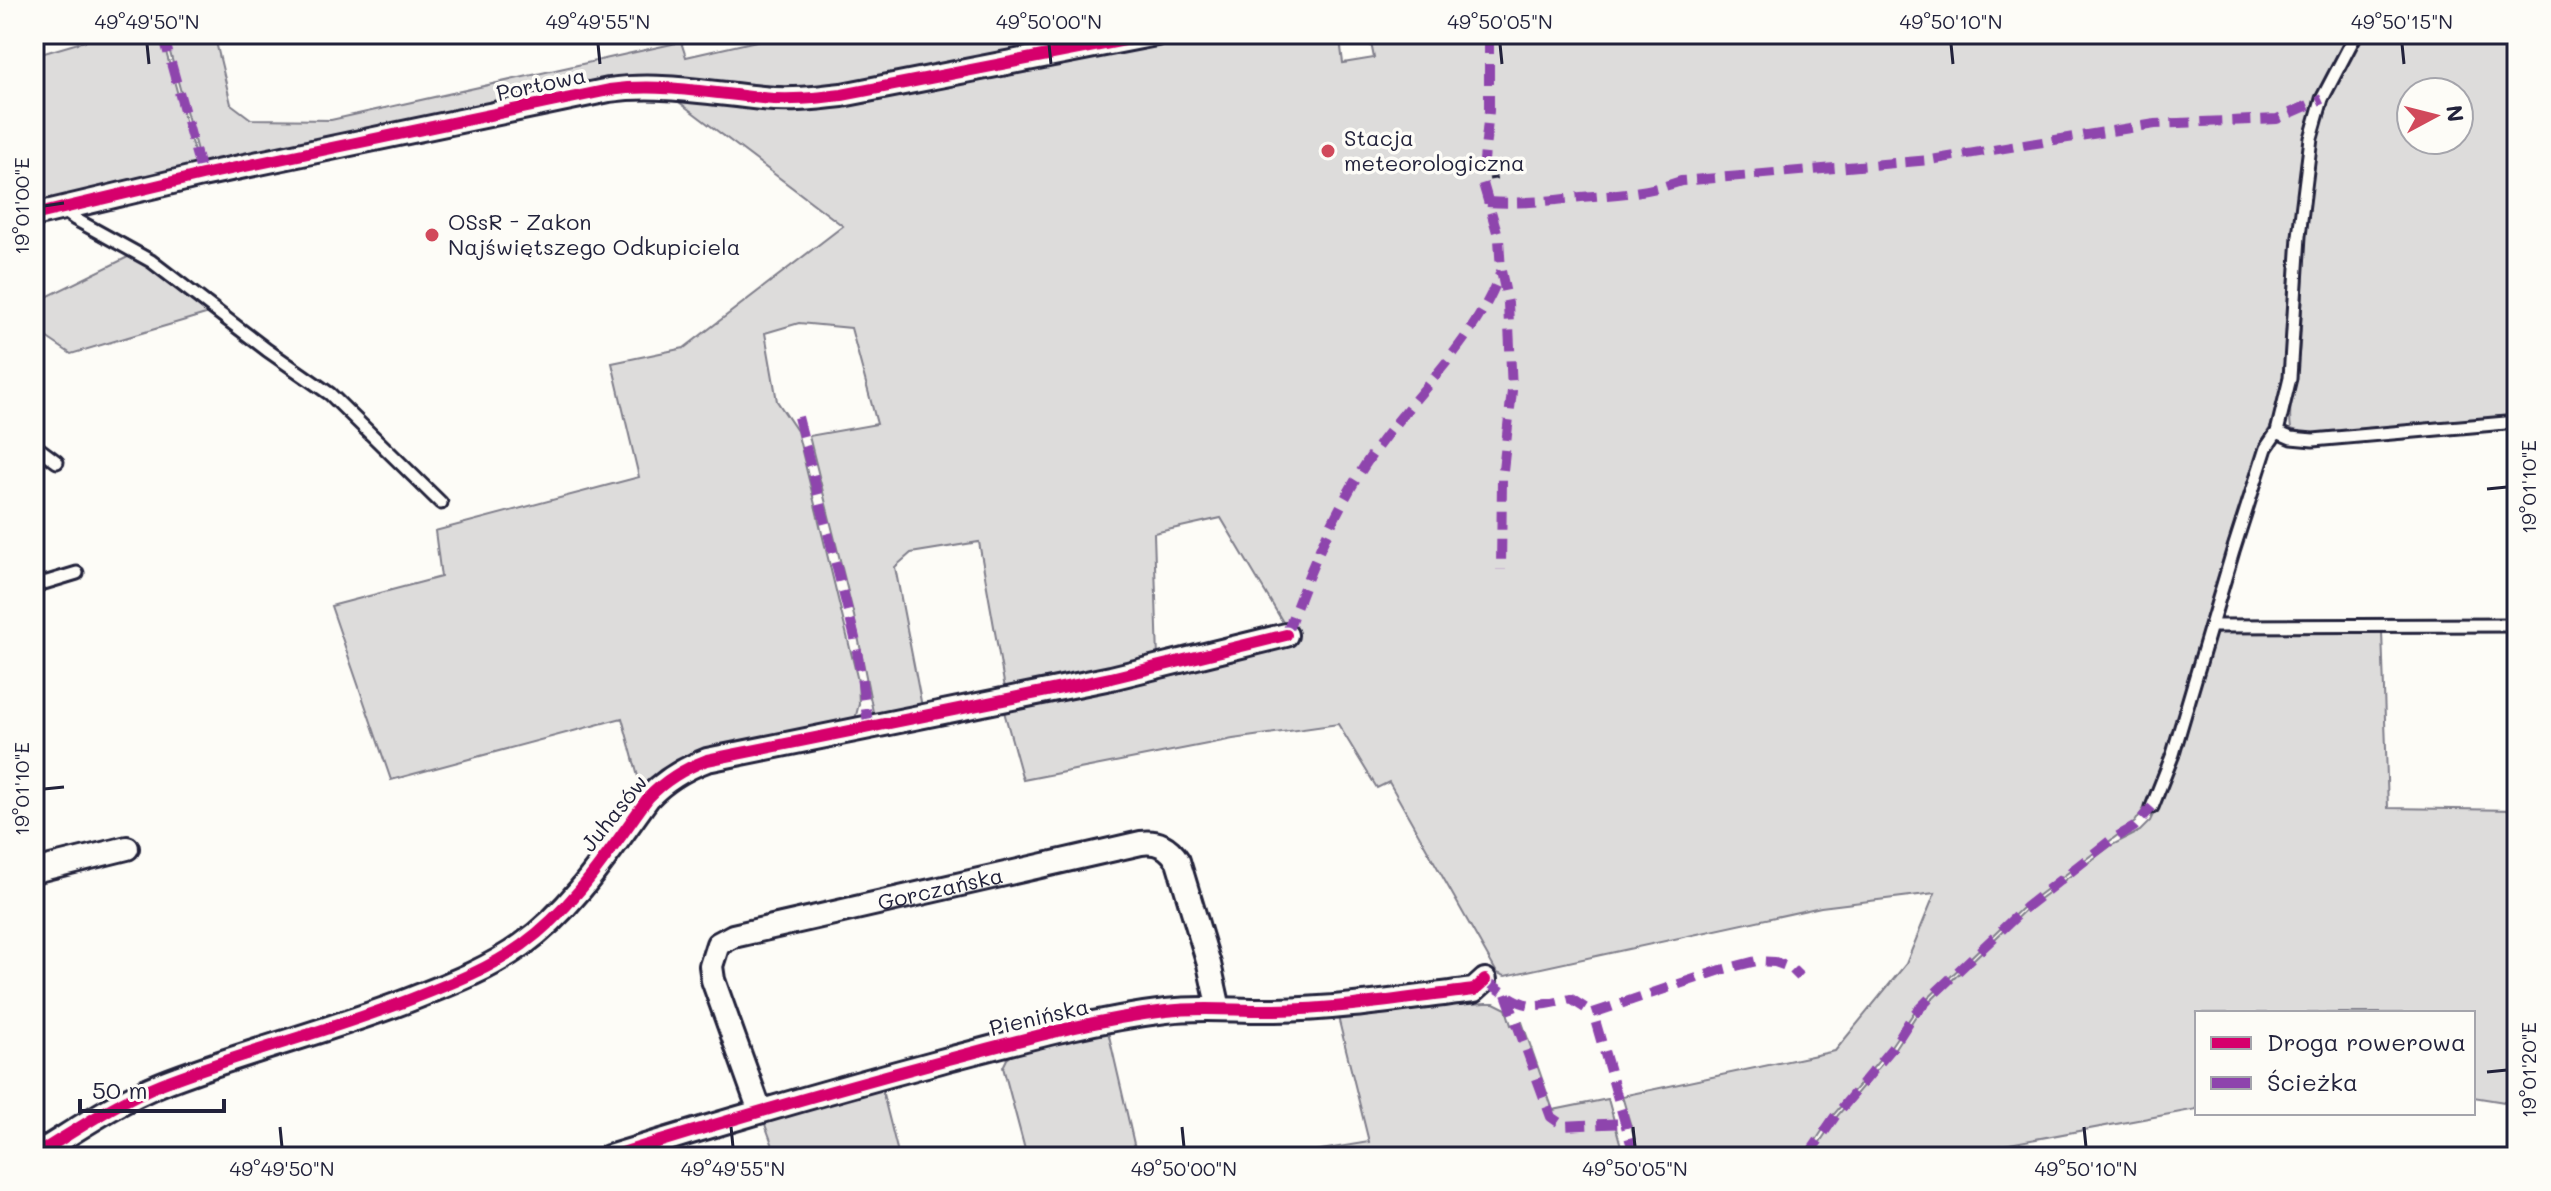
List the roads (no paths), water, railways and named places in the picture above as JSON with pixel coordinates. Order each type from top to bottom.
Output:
[{"type":"street","name":"Portowa","points":[[34,215],[202,175],[609,90],[639,86],[666,87],[765,99],[809,99],[1156,34]]},
{"type":"street","name":"Juhasów","points":[[34,1156],[158,1085],[378,1012],[468,977],[495,962],[562,910],[648,798],[661,784],[690,767],[707,760],[1096,681],[1286,635]]},
{"type":"street","name":"Gorczańska","points":[[760,1111],[713,980],[711,966],[718,944],[733,936],[1050,862],[1141,843],[1161,844],[1168,848],[1178,861],[1219,1009]]},
{"type":"street","points":[[34,871],[127,848]]},
{"type":"street","name":"Pienińska","points":[[609,1157],[760,1111],[991,1048],[1114,1020],[1166,1010],[1276,1010],[1353,1004],[1474,990],[1481,987],[1485,980]]},
{"type":"lane","points":[[2152,807],[2173,754],[2266,448],[2277,432],[2290,378],[2299,236],[2311,138],[2322,99],[2356,34]]},
{"type":"lane","points":[[61,209],[151,261],[330,394],[441,503]]},
{"type":"lane","points":[[2277,432],[2291,438],[2313,440],[2517,422]]},
{"type":"lane","points":[[34,445],[57,462]]},
{"type":"lane","points":[[34,586],[77,573]]},
{"type":"lane","points":[[2211,626],[2517,625]]},
{"type":"place","name":"Stacja meteorologiczna","points":[[1328,151]]},
{"type":"place","name":"OSsR - Zakon Najświętszego Odkupiciela","points":[[432,235]]}]
